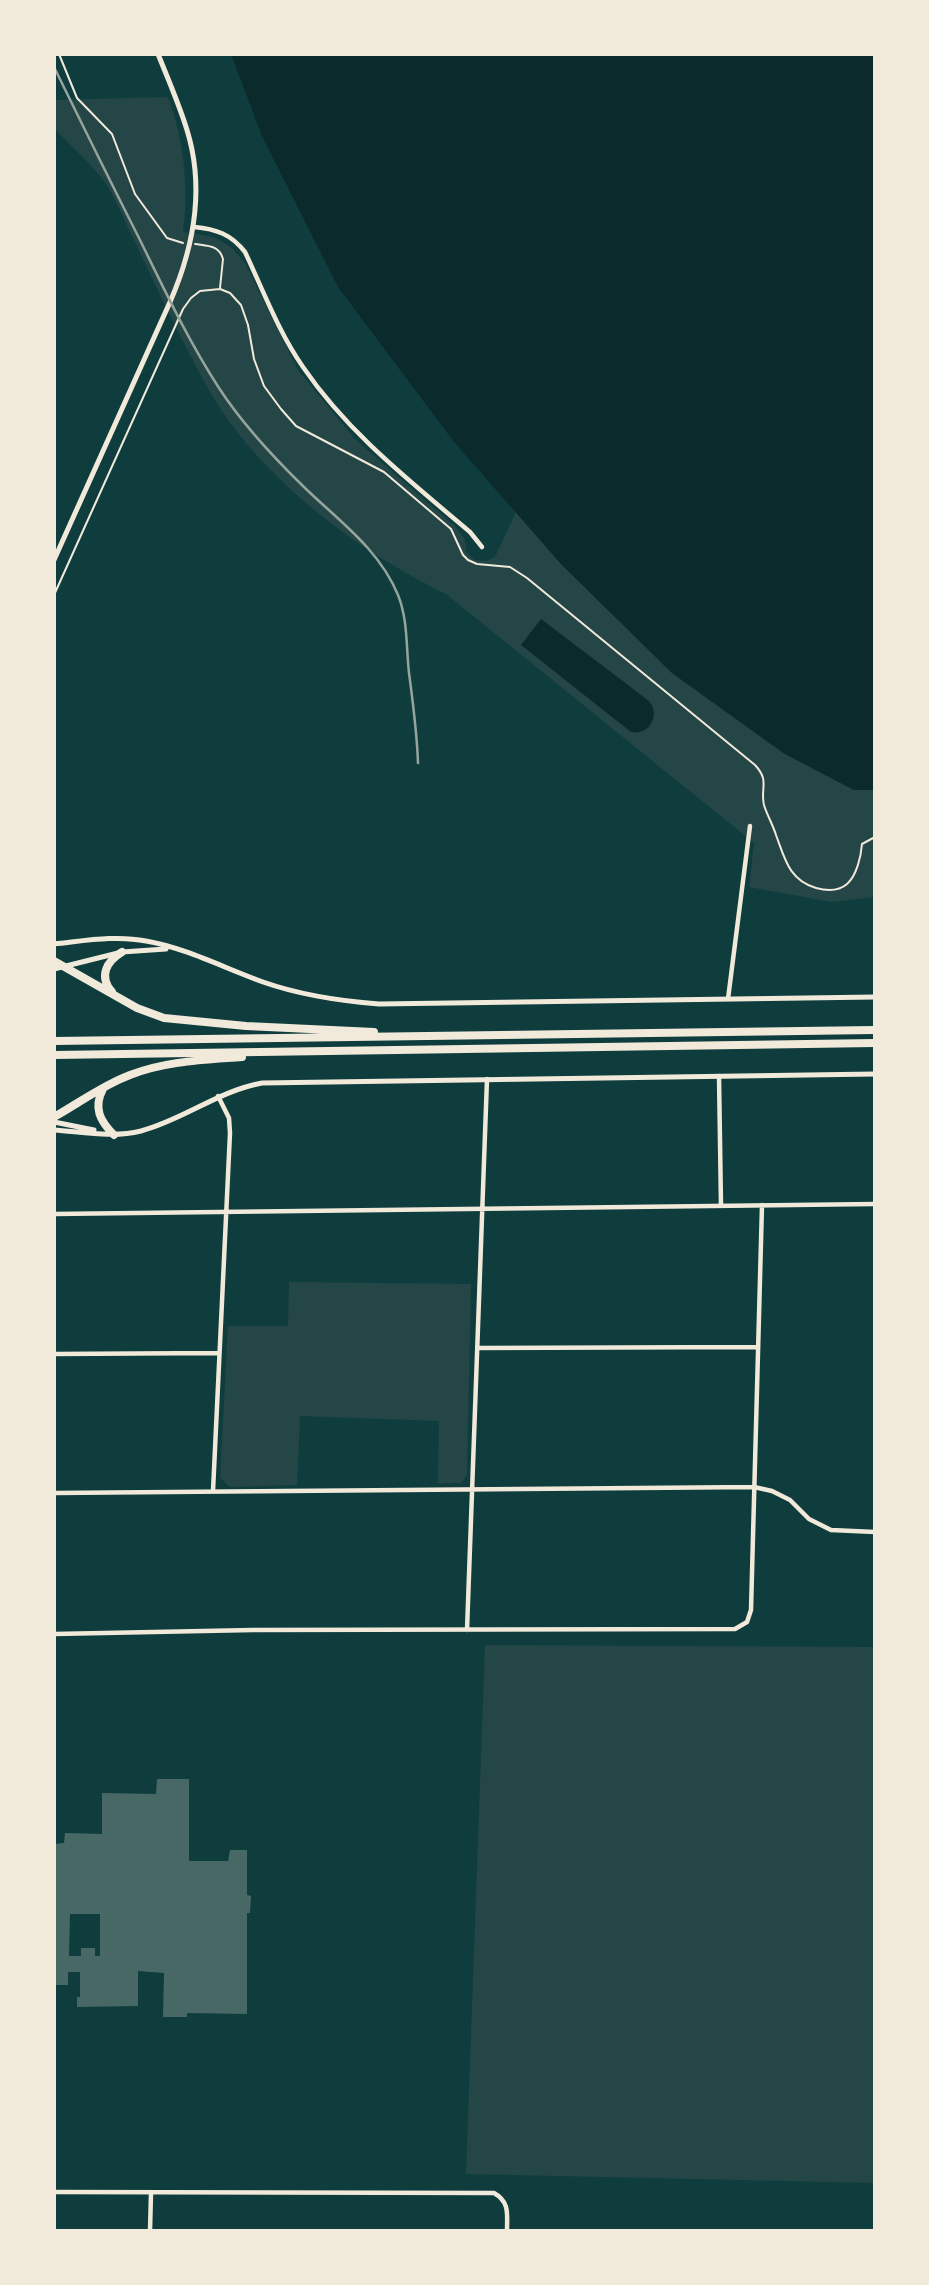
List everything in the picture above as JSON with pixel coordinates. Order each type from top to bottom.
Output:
[{"type":"highway","points":[[120,999],[110,989],[105,978],[109,962],[122,952]]},
{"type":"highway","points":[[54,961],[120,999],[153,1014],[183,1021],[422,1036]]},
{"type":"highway","points":[[54,1041],[875,1030]]},
{"type":"highway","points":[[54,1055],[875,1043]]},
{"type":"highway","points":[[54,1120],[129,1075],[165,1065],[328,1051]]},
{"type":"highway","points":[[103,1089],[98,1098],[98,1111],[104,1125],[114,1135]]},
{"type":"street","points":[[54,560],[174,294],[184,268],[194,227],[194,157],[187,130],[158,54]]},
{"type":"street","points":[[194,227],[222,232],[239,244],[302,365],[327,400],[357,434],[470,532],[482,547]]},
{"type":"street","points":[[728,1000],[750,825]]},
{"type":"street","points":[[54,944],[108,939],[155,942],[266,983],[327,998],[364,1003],[405,1005],[875,997]]},
{"type":"street","points":[[54,970],[122,952],[173,949]]},
{"type":"street","points":[[54,1130],[114,1135],[152,1128],[218,1096],[261,1083],[875,1074]]},
{"type":"street","points":[[719,1076],[721,1206]]},
{"type":"street","points":[[467,1630],[487,1079]]},
{"type":"street","points":[[213,1491],[230,1133],[229,1118],[218,1096]]},
{"type":"street","points":[[54,1120],[114,1135]]},
{"type":"street","points":[[54,1214],[875,1204]]},
{"type":"street","points":[[54,1634],[735,1629],[747,1622],[751,1610],[762,1205]]},
{"type":"street","points":[[478,1348],[757,1347]]},
{"type":"street","points":[[54,1354],[219,1353]]},
{"type":"street","points":[[54,1493],[754,1488],[772,1491],[790,1500],[810,1519],[831,1530],[875,1532]]},
{"type":"street","points":[[54,2192],[494,2193],[502,2198],[507,2206],[507,2231]]},
{"type":"street","points":[[150,2231],[151,2193]]},
{"type":"path","points":[[59,54],[77,99],[112,134],[135,194],[160,231],[179,242]]},
{"type":"path","points":[[54,595],[183,309],[194,294],[220,289],[222,255],[215,247],[203,245]]},
{"type":"path","points":[[729,742],[762,772],[765,782],[763,802],[786,865],[796,877],[808,885],[830,890],[845,886],[852,878],[862,844],[875,837]]},
{"type":"shaded area","points":[[231,54],[875,54],[875,790],[854,790],[785,754],[672,673],[561,564],[454,442],[338,287],[262,136]]},
{"type":"shaded area","points":[[168,97],[184,164],[183,232],[214,237],[231,247],[245,263],[298,370],[355,439],[456,527],[465,540],[466,551],[474,560],[486,561],[495,557],[516,512],[561,564],[672,673],[785,754],[854,790],[875,790],[875,897],[832,902],[749,887],[754,843],[446,594],[411,576],[342,532],[279,478],[251,448],[226,417],[205,383],[108,187],[90,164],[54,128],[54,100]]},
{"type":"shaded area","points":[[541,619],[649,701],[654,712],[648,728],[631,732],[521,645]]},
{"type":"shaded area","points":[[289,1282],[471,1284],[467,1475],[461,1483],[438,1483],[439,1421],[300,1416],[297,1485],[230,1487],[220,1478],[228,1326],[288,1326]]},
{"type":"shaded area","points":[[485,1645],[875,1647],[875,2183],[466,2174]]},
{"type":"building","points":[[157,1779],[189,1779],[189,1861],[228,1861],[230,1850],[247,1850],[247,1895],[251,1896],[250,1913],[247,1913],[247,2014],[187,2013],[187,2017],[163,2017],[164,1973],[138,1971],[138,2006],[77,2007],[77,1997],[80,1997],[80,1972],[68,1972],[68,1985],[54,1985],[54,1844],[64,1843],[65,1833],[102,1834],[102,1793],[156,1794]],"holes":[[[70,1914],[100,1914],[100,1956],[95,1956],[95,1948],[81,1948],[81,1956],[69,1956]]]},
{"type":"railway","points":[[54,67],[177,314],[219,388],[259,440],[357,537],[390,579],[398,595],[405,624],[418,763]]}]
